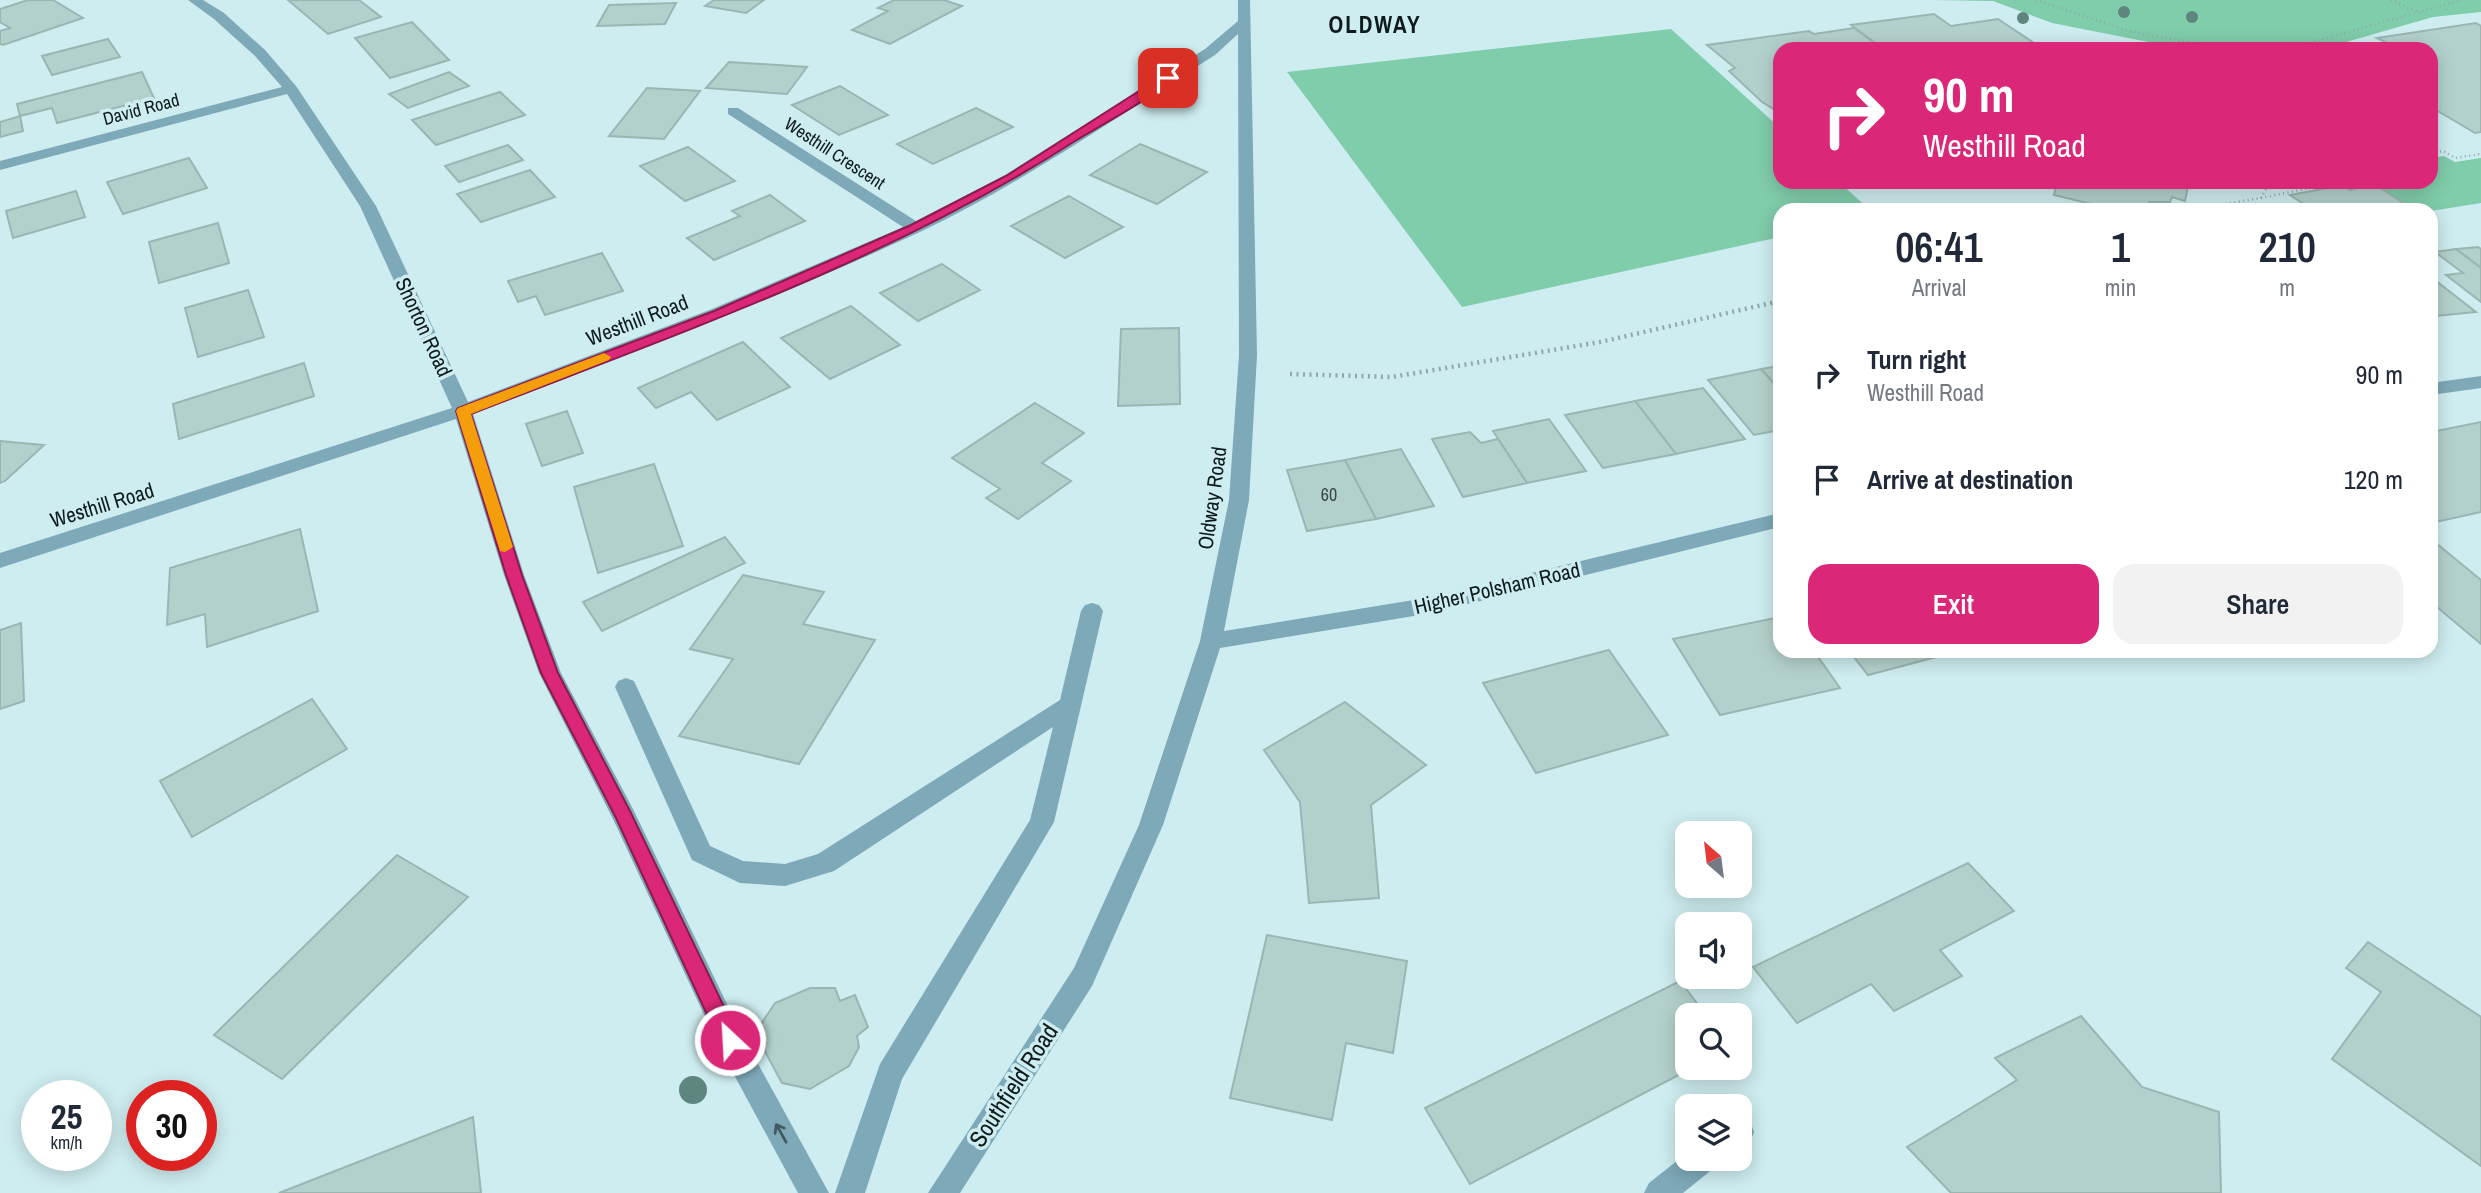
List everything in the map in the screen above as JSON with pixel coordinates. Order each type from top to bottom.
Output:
[{"type":"street","name":"Shorton Road","points":[[194,0],[219,16],[260,52],[291,89],[368,206],[463,411],[514,575],[550,673],[624,816],[730,1040],[814,1193]]},
{"type":"street","name":"Oldway Road","points":[[1083,977],[1151,825],[1211,641],[1239,500],[1247,377],[1248,227],[1244,0]]},
{"type":"street","name":"Westhill Road","points":[[0,561],[463,411],[718,313],[915,228],[1010,178],[1210,52],[1243,23]]},
{"type":"street","name":"David Road","points":[[0,166],[291,89]]},
{"type":"street","name":"Westhill Crescent","points":[[733,111],[915,228]]},
{"type":"street","points":[[2438,388],[2481,382]]},
{"type":"street","name":"Higher Polsham Road","points":[[1211,641],[1432,606],[1773,522]]},
{"type":"street","points":[[850,1193],[890,1073],[1042,822],[1092,611]]},
{"type":"street","points":[[626,687],[701,853],[740,872],[785,875],[825,863],[1069,706]]},
{"type":"street","name":"Southfield Road","points":[[943,1193],[1083,977]]},
{"type":"street","points":[[1658,1193],[1687,1171]]},
{"type":"path","points":[[2036,0],[2088,20],[2141,35],[2186,42]]},
{"type":"path","points":[[2391,0],[2418,12]]},
{"type":"path","points":[[2313,42],[2462,0]]},
{"type":"path","points":[[2438,152],[2443,151],[2455,158],[2481,154]]},
{"type":"path","points":[[2261,198],[2266,189]]},
{"type":"path","points":[[2231,203],[2305,189]]},
{"type":"path","points":[[1247,377],[1300,373],[1392,377],[1600,342],[1773,303]]},
{"type":"green space","points":[[1932,0],[2481,0],[2481,12],[2433,17],[2346,42],[2148,42],[2052,23],[1993,1]]},
{"type":"green space","points":[[1671,29],[1773,122],[1773,189],[1847,189],[1862,203],[1773,203],[1773,239],[1462,307],[1287,72]]},
{"type":"green space","points":[[2444,156],[2455,162],[2481,158],[2481,203],[2438,210],[2438,203],[2403,203],[2382,189],[2438,189],[2438,157]]},
{"type":"building","points":[[28,0],[53,0],[83,18],[0,44],[0,31],[10,28],[0,22],[0,9]]},
{"type":"building","points":[[288,0],[359,0],[381,17],[328,34]]},
{"type":"building","points":[[714,0],[764,0],[746,13],[705,6]]},
{"type":"building","points":[[894,0],[944,0],[962,6],[890,44],[852,30],[888,11],[878,8]]},
{"type":"building","points":[[676,3],[665,24],[597,26],[609,5]]},
{"type":"building","points":[[1934,14],[1951,26],[1998,19],[2032,42],[1874,42],[1851,25]]},
{"type":"building","points":[[412,22],[449,60],[390,78],[355,38]]},
{"type":"building","points":[[2476,23],[2481,26],[2481,132],[2475,133],[2438,111],[2438,42],[2385,42],[2377,38]]},
{"type":"building","points":[[1854,28],[1873,42],[1773,42],[1773,109],[1729,71],[1735,68],[1707,45],[1809,31],[1814,34]]},
{"type":"building","points":[[108,39],[120,57],[52,75],[42,56]]},
{"type":"building","points":[[729,62],[807,67],[787,94],[706,88]]},
{"type":"building","points":[[142,72],[154,98],[57,123],[52,108],[20,116],[17,104]]},
{"type":"building","points":[[449,72],[469,86],[408,108],[389,94]]},
{"type":"building","points":[[840,86],[888,115],[839,135],[792,105]]},
{"type":"building","points":[[647,88],[700,91],[664,139],[609,136]]},
{"type":"building","points":[[500,92],[525,115],[436,145],[412,120]]},
{"type":"building","points":[[976,108],[1013,127],[933,164],[897,144]]},
{"type":"building","points":[[20,116],[23,131],[0,137],[0,122]]},
{"type":"building","points":[[1140,144],[1207,172],[1157,204],[1090,175]]},
{"type":"building","points":[[508,145],[523,160],[459,182],[445,166]]},
{"type":"building","points":[[688,147],[735,181],[685,201],[640,166]]},
{"type":"building","points":[[189,158],[207,188],[123,214],[107,182]]},
{"type":"building","points":[[530,170],[555,197],[481,222],[457,194]]},
{"type":"building","points":[[2055,189],[2188,189],[2185,201],[2172,197],[2170,202],[2149,203],[2087,203],[2054,195]]},
{"type":"building","points":[[2322,189],[2382,189],[2404,203],[2302,203],[2290,195]]},
{"type":"building","points":[[76,191],[85,217],[13,238],[6,211]]},
{"type":"building","points":[[770,195],[805,221],[714,260],[687,238],[740,216],[732,211]]},
{"type":"building","points":[[1069,196],[1123,227],[1065,258],[1011,226]]},
{"type":"building","points":[[218,223],[229,263],[159,283],[149,242]]},
{"type":"building","points":[[2456,249],[2481,249],[2481,268]]},
{"type":"building","points":[[2456,249],[2481,268],[2481,302],[2446,275],[2463,273],[2438,252]]},
{"type":"building","points":[[602,253],[623,291],[545,315],[536,296],[518,302],[508,281]]},
{"type":"building","points":[[942,264],[980,290],[918,321],[880,293]]},
{"type":"building","points":[[2438,282],[2476,312],[2438,316]]},
{"type":"building","points":[[248,290],[264,337],[198,357],[185,308]]},
{"type":"building","points":[[851,306],[900,345],[830,379],[781,338]]},
{"type":"building","points":[[1179,328],[1180,404],[1118,406],[1121,329]]},
{"type":"building","points":[[743,342],[790,387],[717,420],[691,392],[656,408],[638,388]]},
{"type":"building","points":[[304,363],[314,396],[179,439],[173,404]]},
{"type":"building","points":[[1773,367],[1773,382],[1761,369]]},
{"type":"building","points":[[1761,369],[1773,382],[1773,431],[1754,435],[1708,380]]},
{"type":"building","points":[[1703,388],[1745,439],[1676,454],[1635,401]]},
{"type":"building","points":[[1635,401],[1676,454],[1603,468],[1565,415]]},
{"type":"building","points":[[1035,403],[1084,433],[1042,463],[1071,481],[1018,519],[986,498],[1000,489],[952,458]]},
{"type":"building","points":[[567,411],[583,453],[542,466],[526,424]]},
{"type":"building","points":[[1549,419],[1586,471],[1527,483],[1493,431]]},
{"type":"building","points":[[2481,422],[2481,512],[2438,521],[2438,431]]},
{"type":"building","points":[[1470,432],[1481,443],[1498,439],[1527,483],[1463,497],[1432,439]]},
{"type":"building","points":[[0,441],[44,445],[0,483]]},
{"type":"building","points":[[1401,449],[1434,506],[1376,519],[1345,460]]},
{"type":"building","points":[[1345,460],[1376,519],[1307,531],[1287,470]]},
{"type":"building","points":[[654,464],[683,546],[598,573],[574,487]]},
{"type":"building","points":[[300,529],[318,611],[207,647],[205,614],[167,625],[170,568]]},
{"type":"building","points":[[725,537],[745,563],[602,631],[583,602]]},
{"type":"building","points":[[2438,545],[2481,580],[2481,644],[2438,608]]},
{"type":"building","points":[[743,575],[824,592],[803,624],[875,640],[799,764],[679,736],[733,659],[690,649]]},
{"type":"building","points":[[1773,618],[1773,658],[1819,658],[1840,688],[1720,715],[1673,639]]},
{"type":"building","points":[[21,623],[24,701],[0,709],[0,630]]},
{"type":"building","points":[[1609,650],[1668,735],[1536,773],[1483,683]]},
{"type":"building","points":[[1855,658],[1932,658],[1868,675]]},
{"type":"building","points":[[312,699],[347,749],[192,837],[160,781]]},
{"type":"building","points":[[1345,702],[1426,765],[1371,805],[1379,898],[1309,903],[1300,802],[1264,750]]},
{"type":"building","points":[[397,855],[468,897],[282,1079],[214,1035]]},
{"type":"building","points":[[1968,863],[2014,911],[1940,950],[1962,976],[1894,1011],[1871,984],[1797,1023],[1753,967]]},
{"type":"building","points":[[1267,935],[1407,961],[1393,1053],[1346,1043],[1332,1120],[1230,1098]]},
{"type":"building","points":[[2368,942],[2481,1017],[2481,1166],[2332,1059],[2381,992],[2346,968]]},
{"type":"building","points":[[1675,983],[1675,989],[1686,989],[1697,1003],[1675,1003],[1675,1077],[1470,1184],[1425,1108]]},
{"type":"building","points":[[810,988],[835,988],[840,1001],[855,995],[868,1027],[857,1036],[859,1047],[849,1066],[810,1089],[782,1083],[755,1033],[775,1003]]},
{"type":"building","points":[[2081,1016],[2142,1087],[2219,1112],[2221,1193],[1951,1193],[1907,1147],[2017,1080],[1995,1058]]},
{"type":"building","points":[[473,1117],[481,1193],[279,1193]]},
{"type":"slow traffic","points":[[505,547],[463,411],[604,357]]},
{"type":"district","name":"OLDWAY","points":[[1375,24]]},
{"type":"route","points":[[730,1040],[624,816],[550,673],[514,575],[463,411],[718,313],[915,228],[1010,178],[1168,78]]}]
